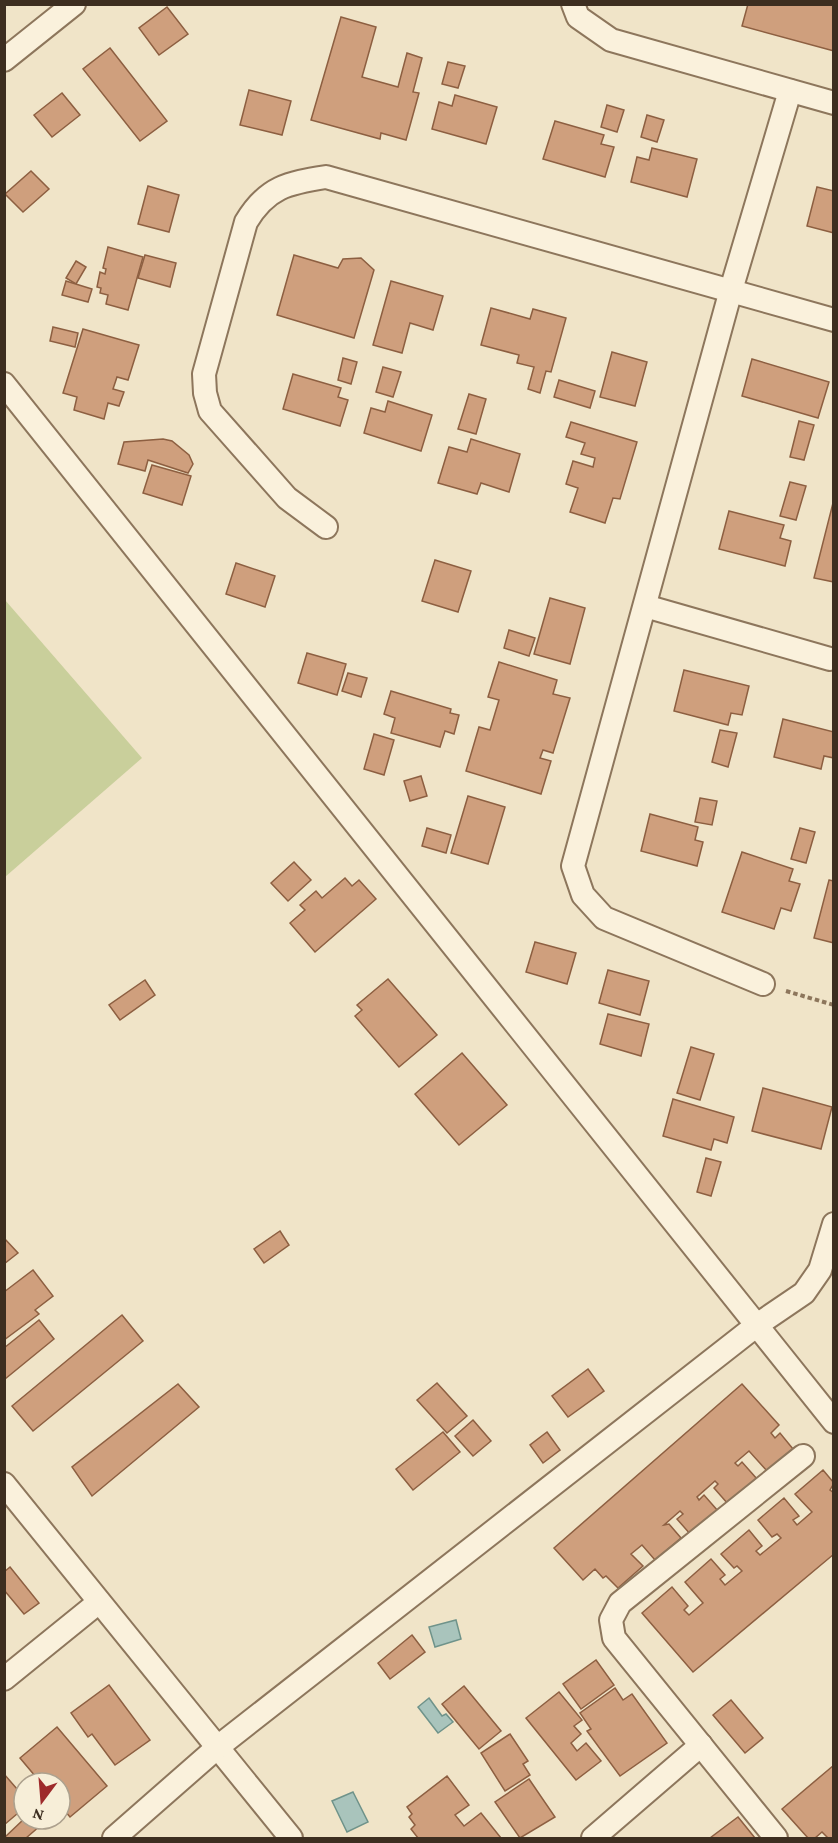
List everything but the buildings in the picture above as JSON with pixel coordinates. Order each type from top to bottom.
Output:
[{"type":"street","points":[[4,60],[74,4]]},
{"type":"street","points":[[573,4],[579,17],[611,40],[834,103]]},
{"type":"street","points":[[763,984],[604,918],[592,907],[577,881],[573,866],[731,290],[790,91]]},
{"type":"street","points":[[326,527],[287,498],[210,411],[205,393],[204,374],[246,222],[254,208],[270,193],[290,182],[326,177],[834,320]]},
{"type":"street","points":[[4,384],[834,1422]]},
{"type":"street","points":[[645,606],[830,660]]},
{"type":"street","points":[[114,1839],[219,1746],[757,1325],[804,1293],[820,1270],[834,1224]]},
{"type":"street","points":[[776,1839],[614,1638],[611,1620],[620,1603],[803,1456]]},
{"type":"street","points":[[4,1484],[219,1746],[291,1839]]},
{"type":"street","points":[[4,1679],[99,1602]]},
{"type":"street","points":[[593,1839],[701,1745]]},
{"type":"path","points":[[763,984],[834,1005]]},
{"type":"green space","points":[[5,600],[142,758],[4,877]]},
{"type":"water","points":[[456,1620],[461,1639],[435,1647],[429,1627]]},
{"type":"water","points":[[429,1698],[442,1716],[446,1714],[453,1722],[438,1733],[418,1707]]},
{"type":"water","points":[[353,1792],[368,1822],[347,1832],[332,1801]]}]
